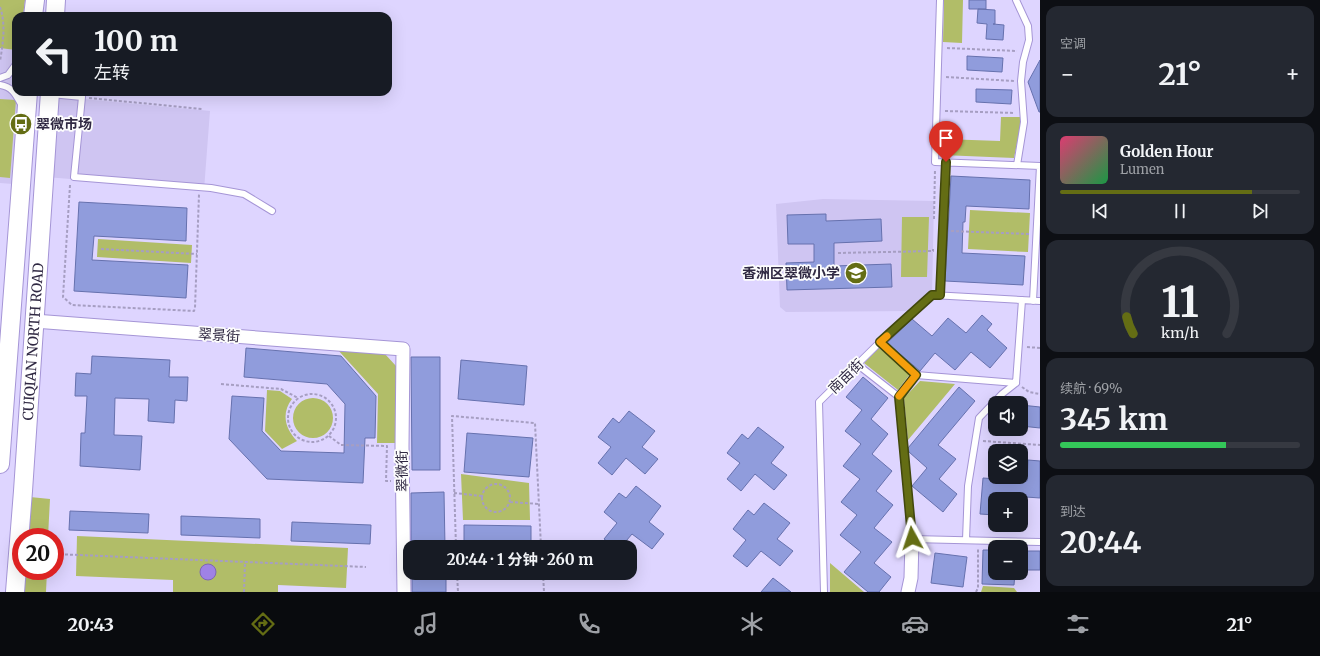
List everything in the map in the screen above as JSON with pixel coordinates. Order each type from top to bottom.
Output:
[{"type":"main road","points":[[34,12],[35,0]]},
{"type":"main road","points":[[55,12],[56,0]]},
{"type":"main road","name":"CUIQIAN NORTH ROAD","points":[[0,464],[6,313],[28,96]]},
{"type":"main road","name":"CUIQIAN NORTH ROAD","points":[[15,592],[50,96]]},
{"type":"street","name":"翠景街","points":[[34,321],[403,349]]},
{"type":"street","name":"翠微街","points":[[403,349],[402,482],[404,592]]},
{"type":"street","points":[[908,592],[911,578],[912,538]]},
{"type":"lane","points":[[940,0],[935,162],[1040,166],[1033,301]]},
{"type":"lane","points":[[1016,0],[1028,26],[1029,40],[1023,62],[1021,81],[1024,122],[1017,165]]},
{"type":"lane","points":[[0,78],[8,75],[12,70]]},
{"type":"lane","points":[[0,85],[6,86],[12,90]]},
{"type":"lane","points":[[17,96],[26,114]]},
{"type":"lane","points":[[74,96],[82,97],[74,177],[199,188],[244,194],[272,211]]},
{"type":"lane","points":[[940,295],[946,162]]},
{"type":"lane","name":"南亩街","points":[[824,592],[819,402],[880,342],[932,295],[1040,301]]},
{"type":"lane","points":[[966,540],[968,486],[979,418],[1002,394],[1016,383],[1022,300]]},
{"type":"lane","points":[[880,342],[916,375],[1016,383]]},
{"type":"lane","points":[[858,365],[899,397]]},
{"type":"lane","points":[[916,375],[899,397],[912,538],[1040,542]]},
{"type":"path","points":[[0,7],[4,32],[0,61]]},
{"type":"path","points":[[938,48],[1026,52]]},
{"type":"path","points":[[938,77],[1021,81]]},
{"type":"path","points":[[82,97],[202,109]]},
{"type":"path","points":[[937,110],[1024,114]]},
{"type":"path","points":[[934,221],[935,162]]},
{"type":"path","points":[[74,177],[70,182],[63,297],[72,305],[194,311],[199,188]]},
{"type":"path","points":[[943,230],[1036,235]]},
{"type":"path","points":[[838,253],[933,251],[933,244]]},
{"type":"path","points":[[102,249],[197,254]]},
{"type":"path","points":[[1019,346],[1040,348]]},
{"type":"path","points":[[1016,383],[1029,392],[1040,394]]},
{"type":"path","points":[[221,384],[280,389],[298,398]]},
{"type":"path","points":[[313,394],[321,395],[331,402],[336,413],[336,421],[334,429],[329,436],[314,442],[299,438],[294,433],[288,418],[292,404],[298,398],[313,394]]},
{"type":"path","points":[[456,540],[452,416],[535,423],[541,540]]},
{"type":"path","points":[[329,436],[341,445],[387,446],[386,481],[402,482]]},
{"type":"path","points":[[975,440],[1040,445]]},
{"type":"path","points":[[499,484],[507,489],[510,502],[504,510],[495,513],[487,509],[484,505],[482,496],[486,488],[490,485],[499,484]]},
{"type":"path","points":[[454,493],[482,496]]},
{"type":"path","points":[[510,502],[539,504]]},
{"type":"path","points":[[976,592],[978,588],[978,540]]},
{"type":"path","points":[[64,554],[366,567]]},
{"type":"path","points":[[244,592],[245,562]]},
{"type":"path","points":[[457,580],[458,592]]},
{"type":"path","points":[[543,580],[544,592]]},
{"type":"shaded area","points":[[0,0],[29,0],[28,12],[12,12],[12,96],[21,96],[13,184],[0,183]]},
{"type":"shaded area","name":"翠微市场","points":[[52,96],[210,111],[204,190],[46,177]]},
{"type":"shaded area","name":"香洲区翠微小学","points":[[823,199],[934,201],[932,295],[914,311],[786,312],[780,307],[776,204]]},
{"type":"shaded area","points":[[205,564],[211,564],[216,569],[214,578],[211,580],[205,580],[200,575],[200,569]]},
{"type":"green space","points":[[0,0],[25,0],[24,12],[12,12],[12,50],[0,48]]},
{"type":"green space","points":[[944,0],[963,0],[962,43],[943,42]]},
{"type":"green space","points":[[0,99],[16,100],[10,178],[0,177]]},
{"type":"green space","points":[[1001,117],[1021,117],[1014,158],[942,155],[943,139],[1000,141]]},
{"type":"green space","points":[[970,210],[1030,213],[1028,252],[968,249]]},
{"type":"green space","points":[[902,217],[929,217],[927,277],[901,277]]},
{"type":"green space","points":[[98,239],[192,245],[191,263],[97,257]]},
{"type":"green space","points":[[879,348],[910,374],[898,390],[864,363]]},
{"type":"green space","points":[[338,350],[385,354],[396,366],[396,443],[377,443],[378,394]]},
{"type":"green space","points":[[920,381],[955,384],[908,440],[904,398]]},
{"type":"green space","points":[[267,390],[280,391],[292,399],[286,410],[286,421],[287,426],[297,441],[282,449],[265,431]]},
{"type":"green space","points":[[313,398],[321,400],[327,404],[331,410],[333,418],[331,426],[327,432],[321,436],[313,438],[305,436],[299,432],[295,426],[293,418],[295,410],[299,404],[305,400]]},
{"type":"green space","points":[[461,474],[529,483],[530,520],[463,520]]},
{"type":"green space","points":[[30,497],[50,499],[48,528],[28,528]]},
{"type":"green space","points":[[77,536],[348,548],[346,588],[278,585],[278,592],[173,592],[173,580],[76,576]]},
{"type":"green space","points":[[830,563],[864,592],[830,592]]},
{"type":"green space","points":[[24,580],[47,580],[46,592],[23,592]]},
{"type":"green space","points":[[983,586],[1014,588],[1017,592],[981,592]]},
{"type":"building","points":[[969,0],[986,0],[986,9],[969,9]]},
{"type":"building","points":[[978,9],[995,10],[995,24],[993,24],[1004,25],[1003,40],[986,39],[987,24],[977,23]]},
{"type":"building","points":[[967,56],[1003,58],[1002,72],[967,70]]},
{"type":"building","points":[[1040,60],[1040,112],[1039,112],[1028,82]]},
{"type":"building","points":[[976,89],[1012,90],[1011,104],[976,102]]},
{"type":"building","points":[[951,176],[1030,180],[1029,209],[966,206],[965,222],[963,222],[962,253],[1025,256],[1023,285],[945,281]]},
{"type":"building","points":[[79,202],[187,208],[186,241],[94,236],[92,260],[188,265],[186,298],[74,291]]},
{"type":"building","points":[[826,214],[826,221],[881,219],[882,241],[834,243],[834,266],[891,264],[892,287],[787,290],[786,263],[814,262],[814,244],[788,244],[787,215]]},
{"type":"building","points":[[982,315],[992,324],[987,330],[1007,348],[990,368],[971,352],[955,370],[935,353],[920,371],[887,343],[912,319],[932,336],[948,318],[966,333]]},
{"type":"building","points":[[246,348],[341,356],[376,396],[375,438],[365,438],[363,483],[267,479],[229,439],[232,396],[264,398],[262,431],[281,451],[344,453],[345,404],[327,384],[244,377]]},
{"type":"building","points":[[92,356],[170,360],[169,377],[188,377],[187,401],[175,400],[174,423],[148,421],[149,399],[115,398],[114,435],[142,436],[140,470],[80,466],[81,433],[85,433],[87,396],[75,396],[76,373],[91,374]]},
{"type":"building","points":[[411,357],[440,357],[440,470],[412,470]]},
{"type":"building","points":[[461,360],[527,366],[524,405],[458,399]]},
{"type":"building","points":[[863,377],[888,398],[871,419],[888,434],[872,454],[892,471],[876,491],[893,505],[874,528],[892,542],[874,563],[891,577],[879,592],[868,592],[844,572],[861,552],[840,535],[857,515],[841,502],[860,479],[843,466],[861,444],[845,431],[862,410],[846,397]]},
{"type":"building","points":[[959,387],[975,401],[938,445],[956,459],[939,479],[957,494],[943,512],[912,486],[927,468],[909,452],[908,448]]},
{"type":"building","points":[[1028,406],[1040,407],[1040,428],[1028,427]]},
{"type":"building","points":[[629,411],[655,431],[642,447],[658,459],[645,474],[626,458],[612,475],[598,463],[611,447],[598,437],[613,418],[619,423]]},
{"type":"building","points":[[758,427],[784,447],[771,463],[787,475],[774,490],[755,474],[741,491],[727,479],[740,463],[727,453],[742,434],[748,439]]},
{"type":"building","points":[[467,433],[533,438],[529,477],[464,472]]},
{"type":"building","points":[[1028,460],[1040,461],[1040,498],[1028,497],[1028,492],[988,492],[988,515],[980,514],[983,478],[988,478],[988,484],[1028,484]]},
{"type":"building","points":[[636,486],[661,506],[649,522],[664,534],[652,549],[632,534],[627,540],[604,539],[617,523],[604,512],[619,493],[626,498]]},
{"type":"building","points":[[444,492],[445,540],[411,540],[411,493]]},
{"type":"building","points":[[764,503],[790,523],[777,539],[793,551],[780,566],[761,551],[747,567],[733,556],[746,540],[733,529],[748,510],[754,515]]},
{"type":"building","points":[[70,511],[149,514],[148,533],[69,530]]},
{"type":"building","points":[[181,516],[260,519],[260,538],[181,535]]},
{"type":"building","points":[[292,522],[371,525],[370,544],[291,541]]},
{"type":"building","points":[[464,525],[531,526],[531,540],[464,540]]},
{"type":"building","points":[[983,550],[988,550],[988,580],[1014,580],[1014,585],[982,584]]},
{"type":"building","points":[[1028,551],[1040,551],[1040,570],[1028,570]]},
{"type":"building","points":[[935,553],[967,557],[963,587],[931,583]]},
{"type":"building","points":[[773,578],[791,592],[761,592]]},
{"type":"building","points":[[412,580],[446,580],[446,592],[412,592]]},
{"type":"slow traffic","points":[[887,336],[880,342],[916,375],[899,396]]},
{"type":"place","name":"翠微市场","points":[[21,124]]},
{"type":"place","name":"香洲区翠微小学","points":[[856,273]]},
{"type":"route","points":[[912,538],[899,397],[916,375],[880,342],[932,295],[940,295],[946,162]]}]
